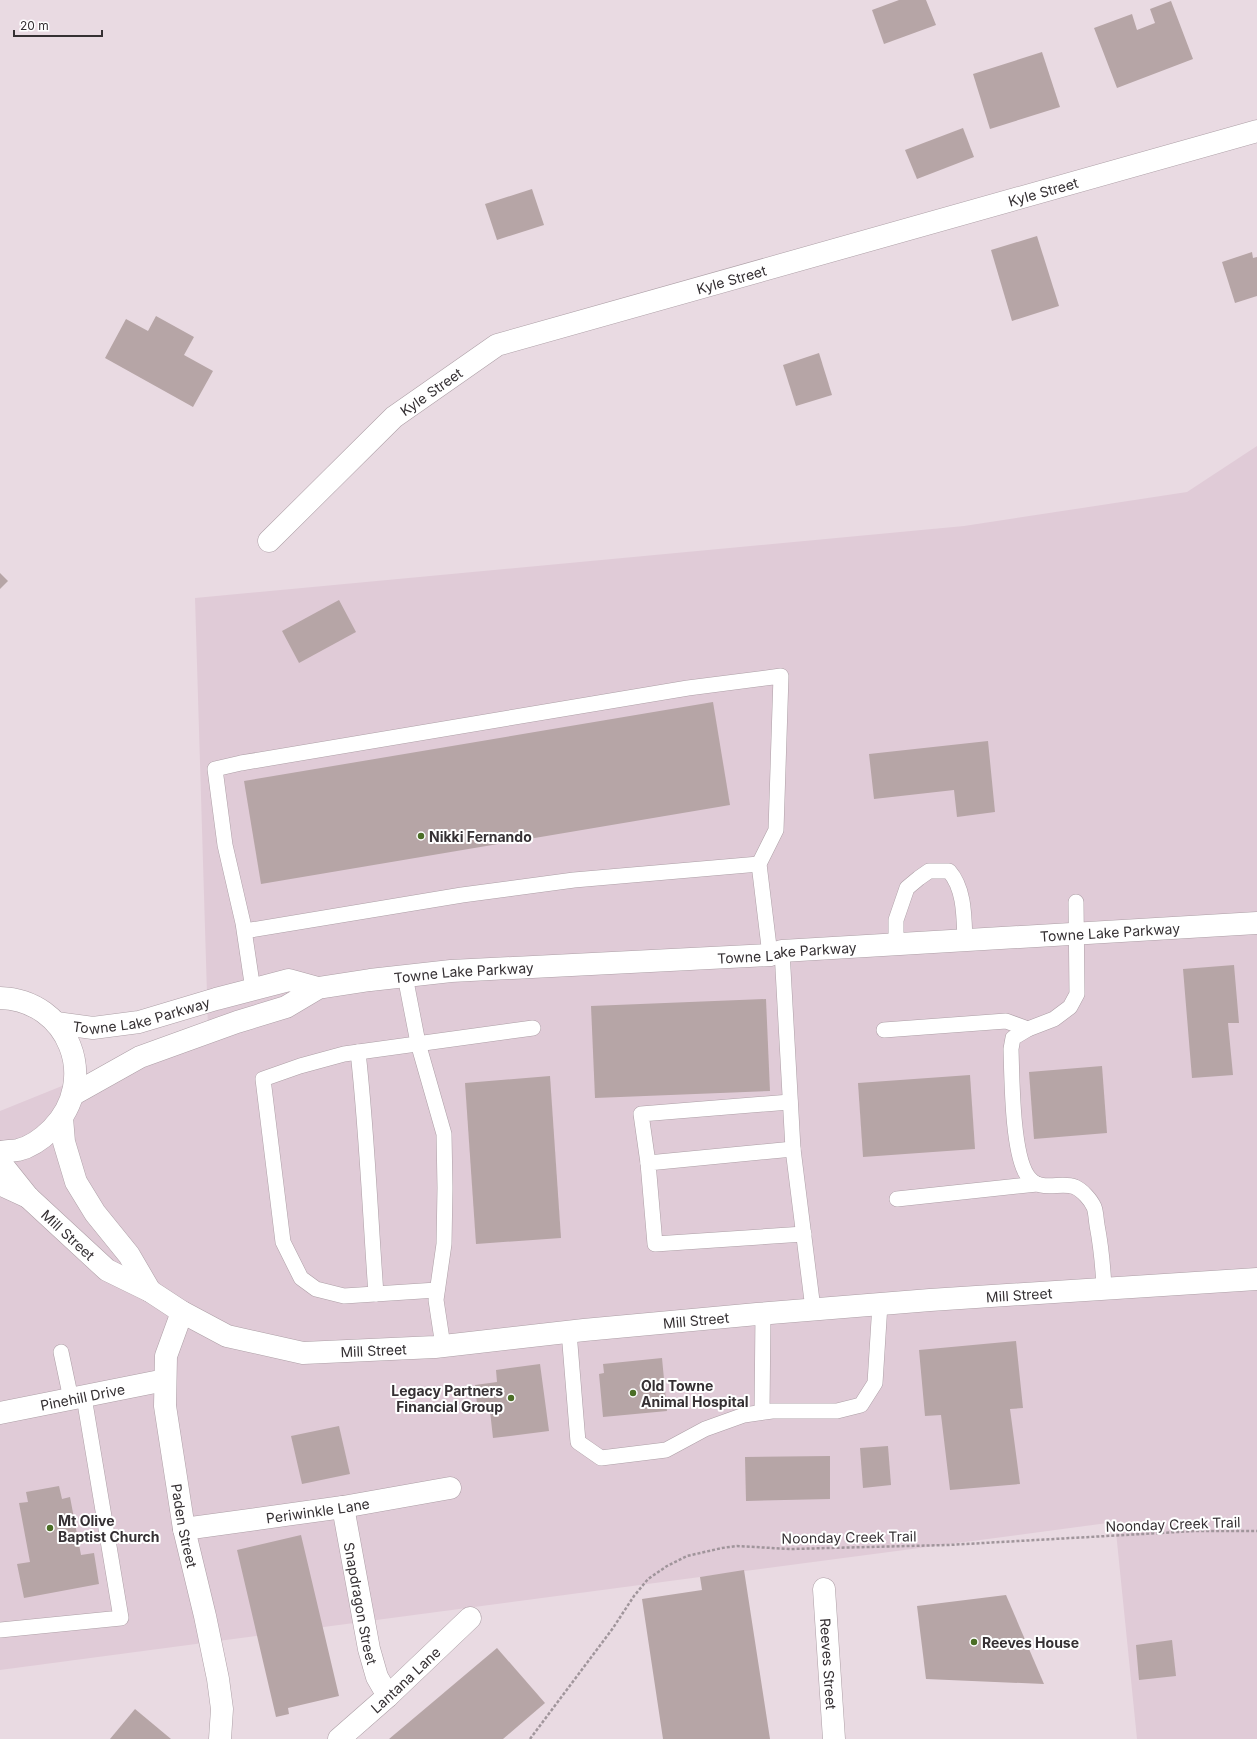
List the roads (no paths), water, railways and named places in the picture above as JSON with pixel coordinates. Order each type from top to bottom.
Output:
[{"type":"street","name":"Kyle Street","points":[[269,541],[394,417],[497,345],[1257,131]]},
{"type":"street","name":"Towne Lake Parkway","points":[[74,1094],[140,1057],[237,1022],[286,1007],[318,988],[405,976],[459,971],[965,942],[1257,923]]},
{"type":"street","name":"Towne Lake Parkway","points":[[56,1023],[93,1028],[139,1022],[289,980],[318,988]]},
{"type":"street","points":[[0,998],[14,998],[37,1007],[56,1023],[70,1043],[76,1067],[74,1094],[62,1118],[44,1138],[20,1149],[0,1152]]},
{"type":"street","name":"Mill Street","points":[[62,1118],[64,1142],[76,1182],[95,1213],[130,1255],[150,1291]]},
{"type":"street","name":"Mill Street","points":[[0,1162],[28,1197],[107,1270],[150,1291],[182,1312],[228,1336],[303,1353],[443,1346],[569,1332],[813,1309],[1104,1288],[1257,1279]]},
{"type":"street","points":[[0,1184],[28,1197]]},
{"type":"street","name":"Paden Street","points":[[182,1312],[166,1356],[165,1406],[184,1529],[205,1616],[218,1679],[222,1709],[220,1739]]},
{"type":"street","name":"Pinehill Drive","points":[[0,1413],[165,1380]]},
{"type":"street","name":"Periwinkle Lane","points":[[184,1529],[343,1507],[450,1488]]},
{"type":"street","name":"Snapdragon Street","points":[[343,1507],[369,1649],[377,1677],[388,1696]]},
{"type":"street","name":"Reeves Street","points":[[824,1589],[834,1739]]},
{"type":"street","name":"Lantana Lane","points":[[339,1739],[388,1696],[470,1618]]},
{"type":"lane","points":[[253,990],[245,931],[225,845],[215,769],[241,763],[688,688],[781,676],[776,830],[759,864],[776,953],[793,1149],[813,1309]]},
{"type":"lane","points":[[245,931],[447,897],[566,881],[759,864]]},
{"type":"lane","points":[[896,945],[896,920],[907,888],[929,871],[949,871],[957,879],[964,911],[965,942]]},
{"type":"lane","points":[[1037,1184],[1028,1176],[1023,1167],[1019,1154],[1015,1122],[1011,1056],[1013,1038],[1028,1029],[1054,1019],[1070,1007],[1077,994],[1078,934],[1076,902]]},
{"type":"lane","points":[[405,976],[418,1043],[444,1134],[444,1244],[436,1300],[443,1346]]},
{"type":"lane","points":[[884,1030],[1006,1021],[1028,1029]]},
{"type":"lane","points":[[438,1290],[344,1296],[316,1289],[300,1278],[283,1242],[263,1079],[300,1066],[358,1052],[532,1028]]},
{"type":"lane","points":[[358,1052],[363,1098],[369,1210],[376,1294]]},
{"type":"lane","points":[[790,1102],[641,1114],[648,1163],[655,1244],[804,1234]]},
{"type":"lane","points":[[648,1163],[793,1149]]},
{"type":"lane","points":[[897,1199],[1037,1184],[1074,1187],[1083,1194],[1094,1207],[1102,1248],[1104,1288]]},
{"type":"lane","points":[[569,1332],[578,1442],[601,1458],[666,1450],[704,1428],[744,1414],[762,1412],[837,1411],[861,1405],[875,1383],[880,1304]]},
{"type":"lane","points":[[762,1412],[764,1314]]},
{"type":"lane","points":[[0,1630],[121,1618],[78,1398],[61,1352]]},
{"type":"place","name":"Nikki Fernando","points":[[421,836]]},
{"type":"place","name":"Old Towne Animal Hospital","points":[[633,1393]]},
{"type":"place","name":"Legacy Partners Financial Group","points":[[511,1398]]},
{"type":"place","name":"Mt Olive Baptist Church","points":[[50,1528]]},
{"type":"place","name":"Reeves House","points":[[974,1642]]}]
